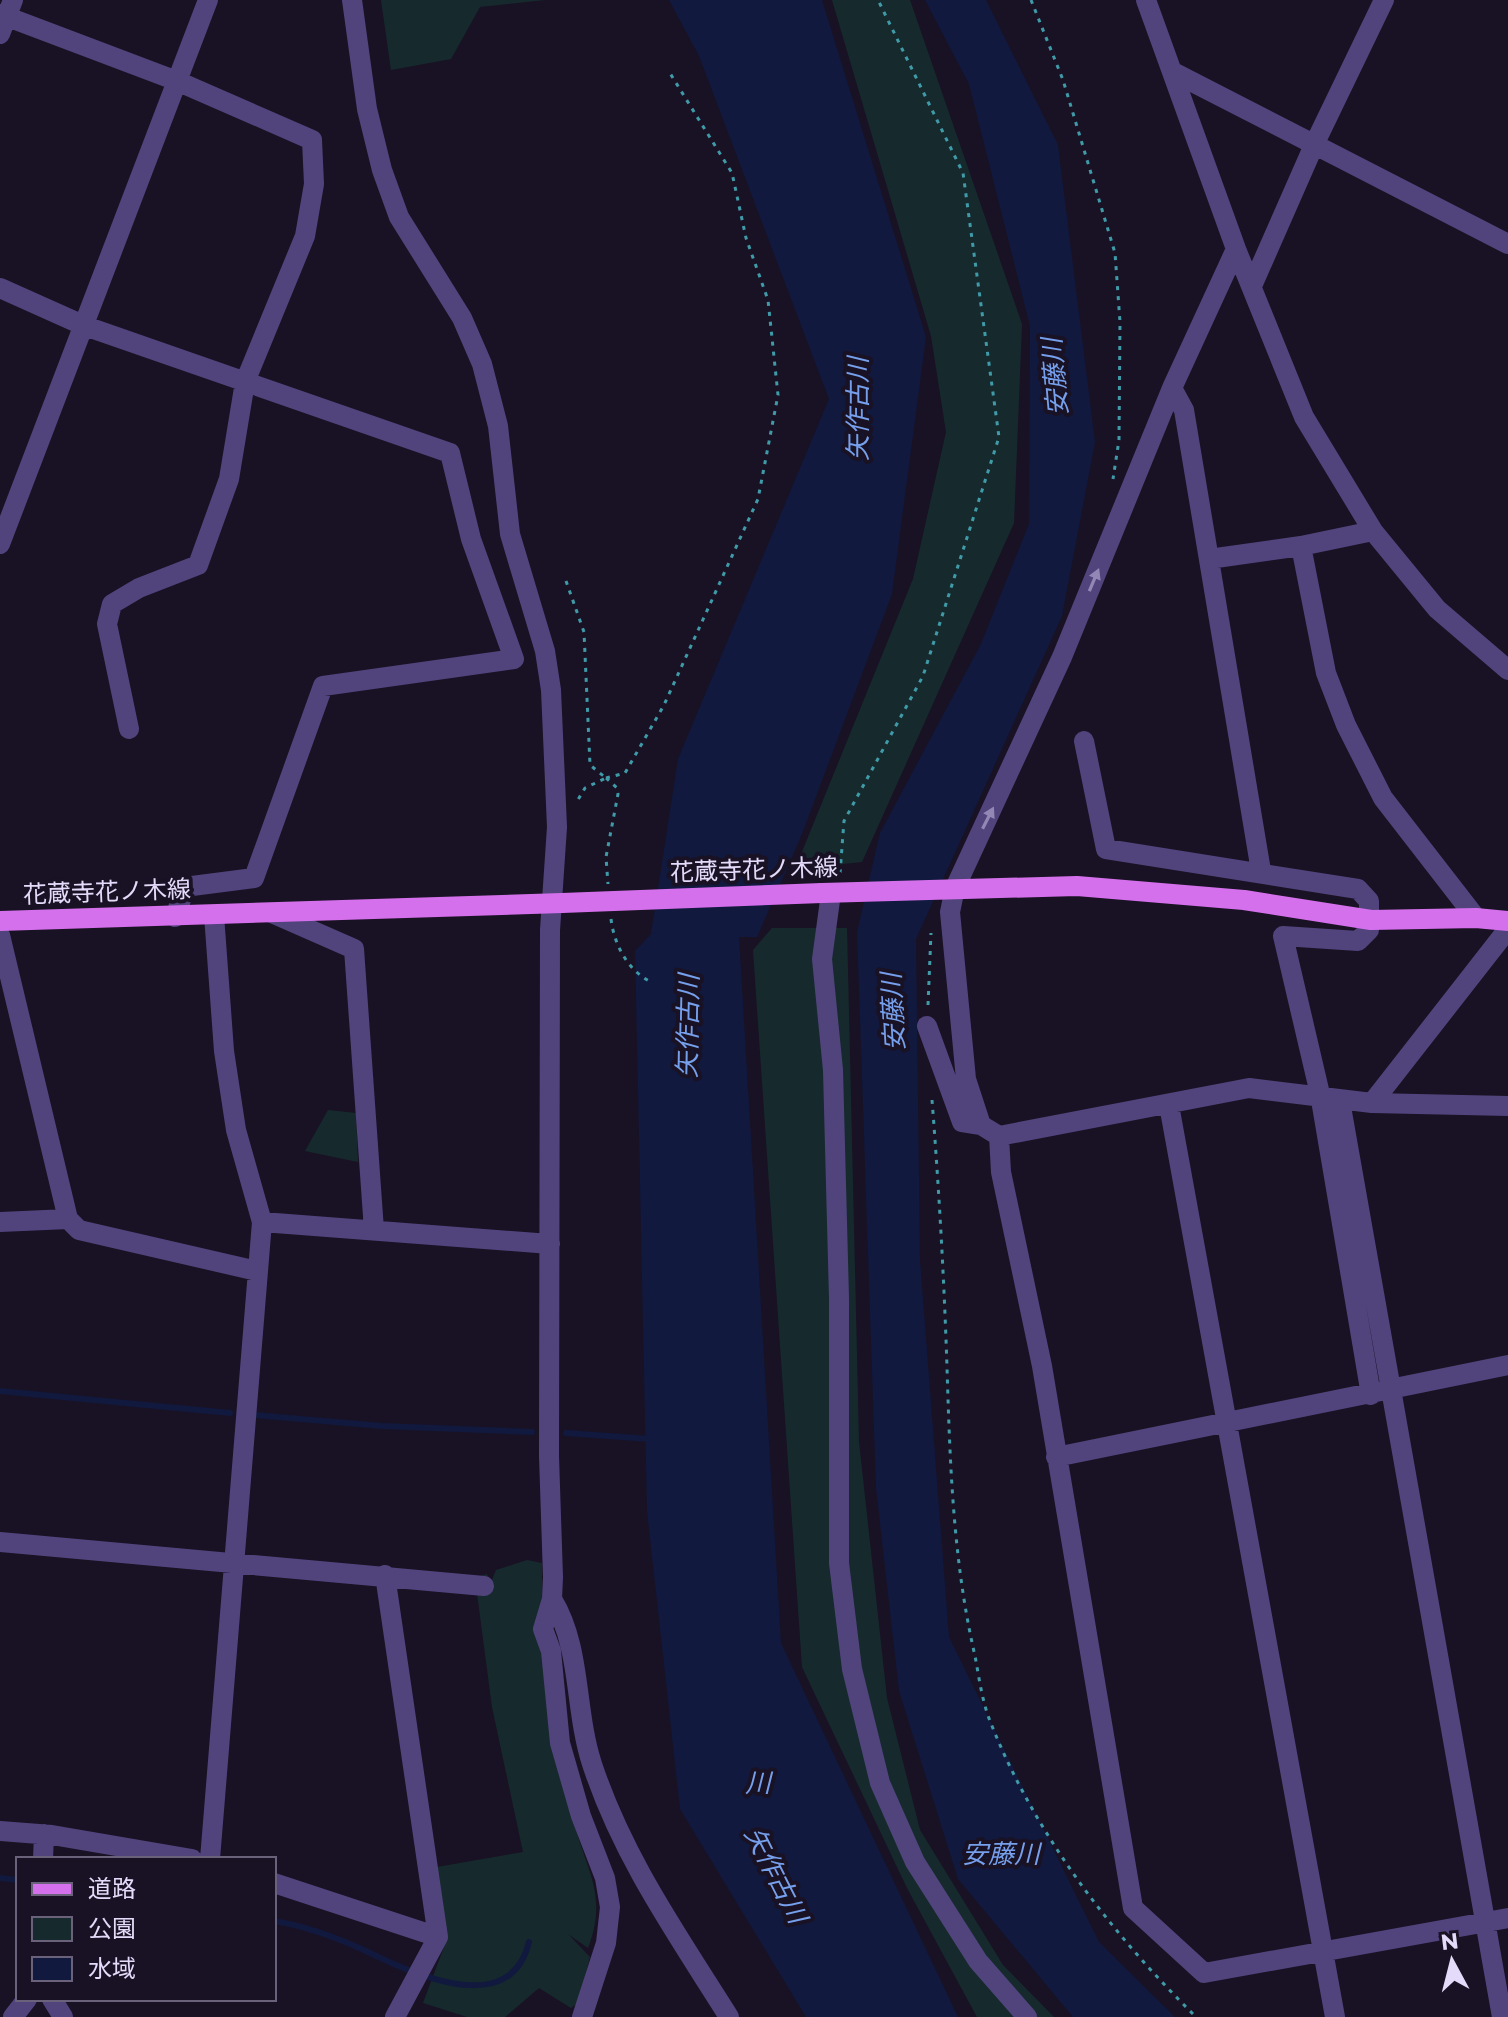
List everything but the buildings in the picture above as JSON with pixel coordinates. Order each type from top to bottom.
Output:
[{"type":"main road","name":"花蔵寺花ノ木線","points":[[0,921],[1077,886],[1160,890],[1371,920],[1476,918],[1508,921]]},
{"type":"street","points":[[0,544],[208,0]]},
{"type":"street","points":[[352,0],[367,109],[382,170],[399,217],[462,318],[482,364],[498,426],[510,534],[545,651],[551,690],[557,813],[550,1244],[552,1599],[543,1629],[551,1651],[560,1743],[581,1816],[605,1878],[610,1907],[606,1943],[582,2017]]},
{"type":"street","points":[[1146,0],[1236,249],[1304,417],[1373,531],[1437,609],[1508,670]]},
{"type":"street","points":[[1252,286],[1314,145],[1384,0]]},
{"type":"street","points":[[5,16],[177,81],[312,140],[314,184],[305,236],[245,382],[229,479],[198,565],[139,588],[112,604],[107,624],[129,729]]},
{"type":"street","points":[[1173,72],[1508,244]]},
{"type":"street","points":[[1236,249],[1172,388],[1062,657],[950,889],[966,1079],[990,1131],[1001,1172],[1042,1366],[1133,1908],[1204,1973],[1508,1918]]},
{"type":"street","points":[[0,288],[85,326],[450,453],[471,539],[514,659],[323,686],[254,878],[192,886],[184,891],[175,917]]},
{"type":"street","points":[[1172,388],[1184,410],[1261,871]]},
{"type":"street","points":[[1209,559],[1301,546],[1373,531]]},
{"type":"street","points":[[1301,546],[1326,673],[1346,725],[1383,798],[1476,918]]},
{"type":"street","points":[[1084,741],[1106,849],[1261,871],[1358,889],[1369,901],[1369,930],[1358,941],[1283,936],[1320,1094],[1381,1394],[1502,2017]]},
{"type":"street","points":[[830,893],[822,959],[833,1070],[839,1298],[839,1563],[852,1669],[880,1783],[915,1862],[978,1961],[1027,2017]]},
{"type":"street","points":[[272,913],[354,949],[374,1230]]},
{"type":"street","points":[[210,1857],[262,1222],[236,1130],[224,1051],[214,915]]},
{"type":"street","points":[[1372,1103],[1508,929]]},
{"type":"street","points":[[0,935],[68,1219],[79,1230],[257,1271]]},
{"type":"street","points":[[927,1026],[962,1122],[990,1131],[1169,1105],[1249,1088],[1320,1094],[1340,1101],[1508,1106]]},
{"type":"street","points":[[1340,1101],[1381,1394]]},
{"type":"street","points":[[1169,1105],[1335,2017]]},
{"type":"street","points":[[0,1222],[68,1219]]},
{"type":"street","points":[[262,1222],[550,1244]]},
{"type":"street","points":[[1056,1457],[1381,1394],[1508,1365]]},
{"type":"street","points":[[0,1542],[484,1586]]},
{"type":"street","points":[[385,1575],[438,1937],[395,2017]]},
{"type":"street","points":[[552,1599],[567,1623],[584,1735],[606,1801],[660,1913],[729,2017]]},
{"type":"street","points":[[0,1831],[44,1834],[180,1857]]},
{"type":"street","points":[[43,1857],[44,1834]]},
{"type":"street","points":[[276,1884],[438,1937]]},
{"type":"street","points":[[13,2017],[25,2001]]},
{"type":"path","points":[[830,893],[844,821],[923,676],[999,437],[963,173],[878,0]]},
{"type":"path","points":[[1031,0],[1063,80],[1115,253],[1120,322],[1119,440],[1112,485]]},
{"type":"path","points":[[574,809],[585,788],[625,773],[664,705],[758,499],[778,395],[768,300],[746,238],[732,173],[668,70]]},
{"type":"path","points":[[566,581],[584,632],[590,765],[617,788],[618,794],[606,857],[609,894]]},
{"type":"path","points":[[610,906],[613,937],[635,974],[649,981]]},
{"type":"path","points":[[927,1026],[933,927]]},
{"type":"path","points":[[932,1099],[941,1218],[950,1477],[962,1600],[988,1717],[1028,1805],[1091,1898],[1154,1976],[1196,2017]]},
{"type":"green space","points":[[381,0],[545,0],[480,7],[451,59],[391,70]]},
{"type":"green space","points":[[832,0],[910,0],[1022,324],[1014,523],[862,862],[795,869],[913,579],[946,432],[931,336]]},
{"type":"green space","points":[[772,928],[847,928],[859,1442],[887,1698],[920,1830],[1003,1965],[1054,2017],[977,2017],[907,1888],[802,1667],[753,950]]},
{"type":"green space","points":[[328,1110],[356,1113],[358,1162],[305,1151]]},
{"type":"green space","points":[[527,1560],[542,1563],[544,1625],[551,1688],[576,1831],[595,1894],[594,1928],[588,1948],[568,1934],[590,1957],[578,2003],[571,2008],[539,1988],[505,2017],[467,2017],[423,2003],[447,1939],[437,1867],[523,1852],[492,1707],[475,1578],[487,1574],[490,1585],[496,1570]]},
{"type":"water","points":[[669,0],[822,0],[926,337],[892,594],[802,834],[757,937],[739,937],[781,1643],[958,2017],[806,2017],[680,1809],[647,1511],[635,951],[651,934],[678,759],[829,399],[699,56]]},
{"type":"water","name":"安藤川","points":[[925,0],[986,0],[1058,145],[1095,442],[1062,616],[916,939],[920,1260],[949,1637],[1099,1942],[1175,2017],[1073,2017],[958,1879],[899,1691],[876,1488],[857,932],[880,833],[981,644],[1029,524],[1030,326],[969,84]]},
{"type":"waterway","points":[[0,1391],[230,1413]]},
{"type":"waterway","points":[[253,1415],[382,1426],[532,1432]]},
{"type":"waterway","points":[[566,1433],[650,1439]]},
{"type":"waterway","points":[[0,1878],[16,1880]]},
{"type":"waterway","points":[[276,1921],[322,1933],[412,1972],[461,1984],[484,1985],[503,1979],[519,1965],[529,1942]]},
{"type":"water label","name":"矢作古川","points":[[858,409]]},
{"type":"water label","name":"矢作古川","points":[[688,1026]]},
{"type":"water label","name":"川","points":[[758,1783]]},
{"type":"water label","name":"矢作古川","points":[[776,1875]]}]
